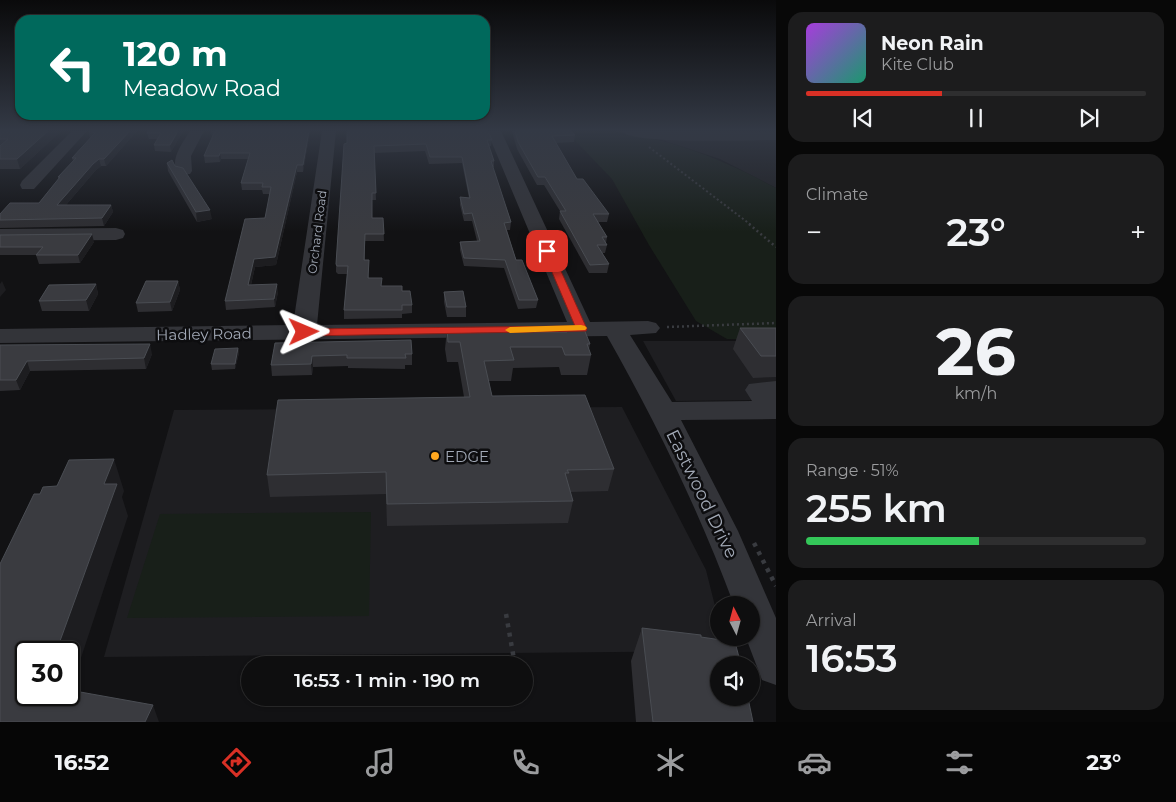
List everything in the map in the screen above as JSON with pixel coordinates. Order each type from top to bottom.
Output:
[{"type":"street","points":[[28,185],[48,165]]},
{"type":"street","points":[[182,165],[184,171]]},
{"type":"street","name":"Orchard Road","points":[[304,332],[325,165]]},
{"type":"street","points":[[509,165],[582,329]]},
{"type":"street","points":[[0,235],[116,234]]},
{"type":"street","name":"Eastwood Drive","points":[[614,328],[663,411],[738,570],[776,667]]},
{"type":"street","name":"Hadley Road","points":[[0,336],[648,328]]},
{"type":"street","points":[[663,411],[774,403]]},
{"type":"path","points":[[671,165],[738,214],[776,247]]},
{"type":"path","points":[[648,328],[776,323]]},
{"type":"path","points":[[506,614],[513,656]]},
{"type":"shaded area","points":[[598,165],[729,165],[776,188],[776,340],[727,339],[696,321],[649,245],[612,179]]},
{"type":"shaded area","points":[[731,165],[776,165],[776,188]]},
{"type":"shaded area","points":[[643,341],[776,341],[776,400],[676,401]]},
{"type":"shaded area","points":[[622,407],[706,570],[712,596],[710,596],[710,646],[724,646],[726,651],[104,657],[174,410]]},
{"type":"shaded area","points":[[371,512],[369,616],[127,618],[160,514]]},
{"type":"building","points":[[70,165],[92,165],[57,205],[111,205],[102,218],[0,220],[0,214],[10,203],[39,203],[60,177],[58,177]]},
{"type":"building","points":[[168,165],[183,168],[210,210],[196,212]]},
{"type":"building","points":[[246,165],[303,165],[297,165],[275,257],[254,259],[248,285],[277,284],[274,299],[225,301],[245,219],[265,218],[271,187],[262,187],[263,183],[241,183]]},
{"type":"building","points":[[343,165],[375,165],[376,193],[372,193],[372,218],[383,218],[384,234],[365,234],[364,260],[369,260],[368,278],[382,278],[381,286],[402,286],[402,291],[410,291],[412,305],[402,305],[402,310],[344,310],[348,266],[337,266]]},
{"type":"building","points":[[464,165],[492,165],[511,222],[504,223],[516,260],[522,260],[538,300],[519,300],[505,260],[464,258],[460,242],[480,241],[472,213],[464,214],[460,197],[470,198]]},
{"type":"building","points":[[531,165],[569,165],[577,179],[583,179],[609,214],[593,214],[607,237],[602,237],[607,245],[597,245],[609,264],[590,265],[560,211],[566,211],[545,177],[538,177]]},
{"type":"building","points":[[92,234],[78,255],[36,255],[43,247],[0,247],[0,235]]},
{"type":"building","points":[[146,281],[178,281],[170,302],[136,303]]},
{"type":"building","points":[[96,284],[86,300],[39,301],[49,285]]},
{"type":"building","points":[[463,291],[466,307],[447,307],[444,292]]},
{"type":"building","points":[[740,328],[776,328],[776,356],[761,356]]},
{"type":"building","name":"EDGE","points":[[447,329],[485,330],[486,332],[533,330],[534,332],[567,332],[566,329],[584,329],[590,344],[587,344],[591,355],[565,355],[562,347],[510,347],[514,360],[484,361],[492,396],[585,395],[614,469],[567,470],[569,473],[565,473],[573,501],[387,504],[386,472],[267,475],[278,400],[470,397],[460,342],[448,342]]},
{"type":"building","points":[[411,340],[412,354],[405,354],[406,358],[347,358],[347,355],[312,356],[311,364],[271,365],[275,343]]},
{"type":"building","points":[[150,344],[144,358],[27,361],[16,380],[0,380],[0,345]]},
{"type":"building","points":[[238,348],[235,364],[211,364],[215,349]]},
{"type":"building","points":[[114,459],[104,484],[117,484],[60,641],[15,641],[15,706],[80,706],[80,692],[153,705],[145,722],[0,722],[0,564],[34,494],[40,494],[43,487],[57,486],[69,460]]},
{"type":"building","points":[[642,628],[701,635],[701,637],[710,638],[710,646],[736,646],[739,656],[710,656],[710,706],[750,706],[753,722],[653,722]]},
{"type":"slow traffic","points":[[510,330],[581,328]]},
{"type":"place","name":"EDGE","points":[[435,456]]},
{"type":"route","points":[[304,332],[582,329],[547,251]]}]
